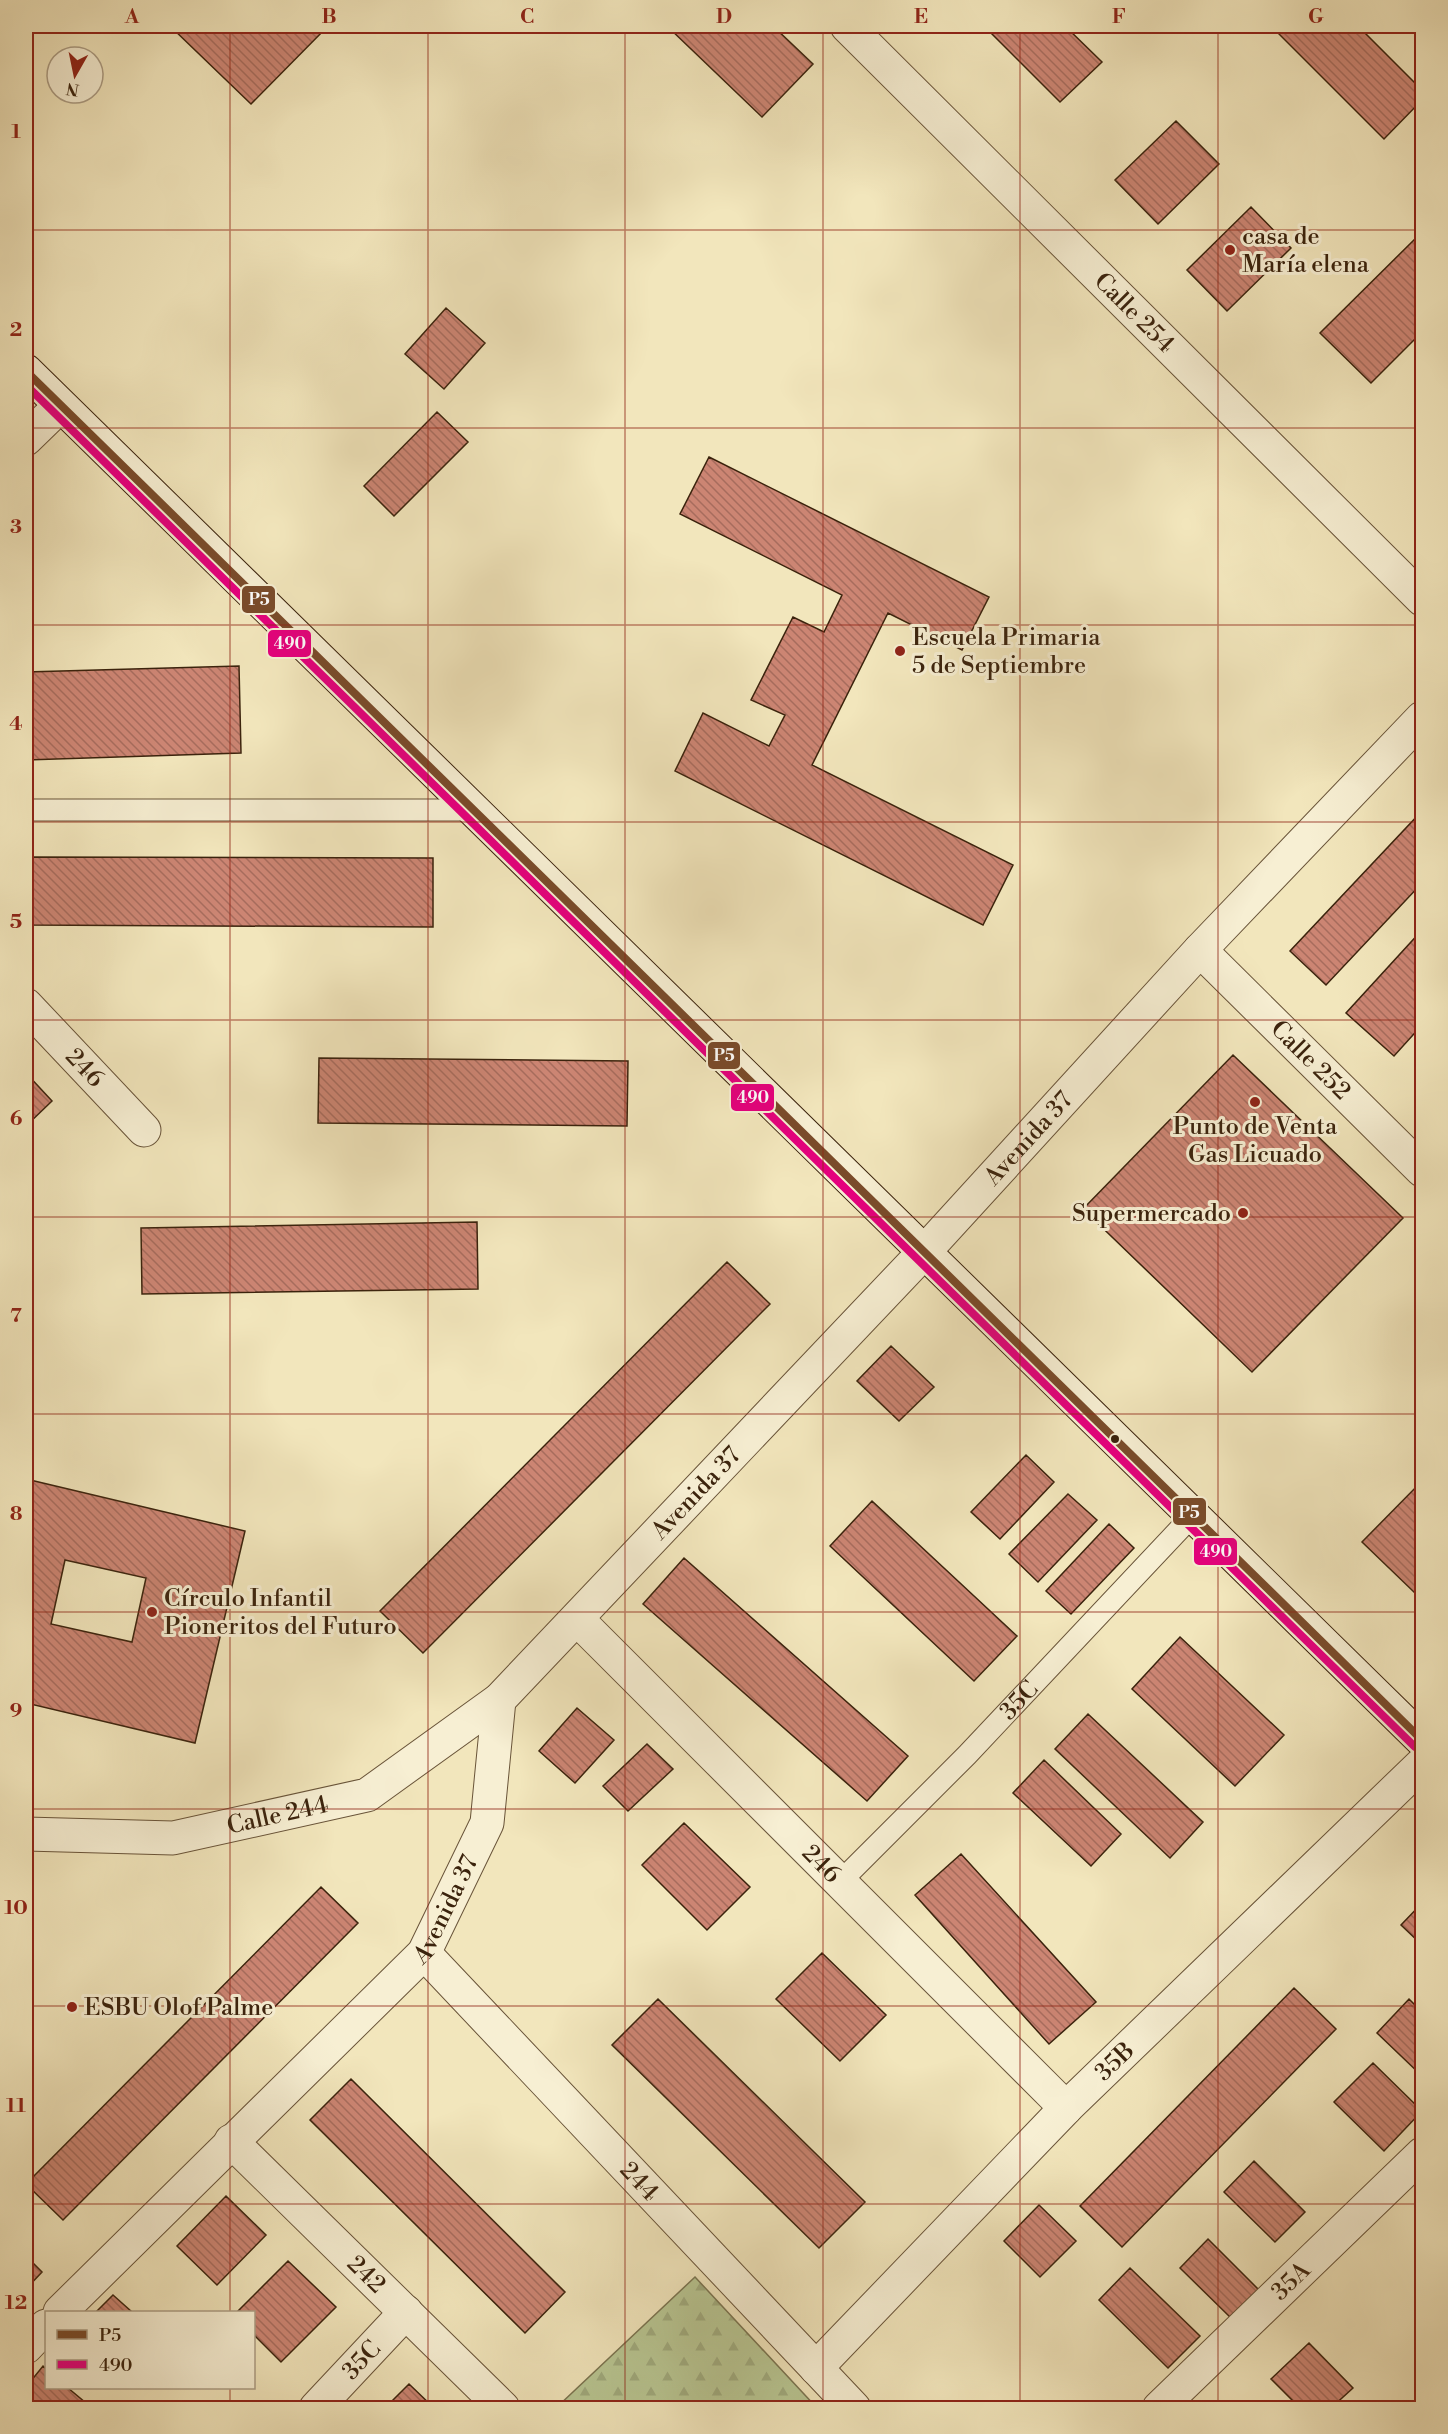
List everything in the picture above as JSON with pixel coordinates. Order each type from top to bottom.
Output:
[{"type":"street","name":"Calle 254","points":[[847,26],[1422,599]]},
{"type":"street","points":[[26,371],[1422,1740]]},
{"type":"street","points":[[26,439],[60,406]]},
{"type":"street","name":"Avenida 37","points":[[62,2311],[231,2141],[424,1953],[487,1823],[499,1700],[925,1251],[1200,950],[1422,718]]},
{"type":"street","name":"Calle 252","points":[[1200,950],[1422,1170]]},
{"type":"street","name":"246","points":[[26,1005],[144,1130]]},
{"type":"street","name":"246","points":[[577,1619],[1066,2108]]},
{"type":"street","name":"Calle 244","points":[[26,1834],[172,1838],[368,1795],[499,1700]]},
{"type":"street","name":"35B","points":[[816,2368],[1066,2108],[1422,1764]]},
{"type":"street","name":"244","points":[[424,1953],[854,2409]]},
{"type":"street","name":"242","points":[[231,2141],[504,2409]]},
{"type":"street","name":"35A","points":[[1159,2409],[1422,2154]]},
{"type":"street","name":"35C","points":[[315,2409],[406,2312]]},
{"type":"street","points":[[26,2347],[45,2327]]},
{"type":"lane","points":[[26,810],[474,810]]},
{"type":"lane","name":"35C","points":[[840,1882],[967,1755],[1193,1515]]},
{"type":"green space","points":[[695,2277],[817,2408],[556,2408]]},
{"type":"building","points":[[170,26],[328,26],[251,104]]},
{"type":"building","points":[[667,26],[773,26],[813,64],[762,117]]},
{"type":"building","points":[[984,26],[1065,26],[1102,62],[1060,102]]},
{"type":"building","points":[[1271,26],[1358,26],[1422,90],[1422,100],[1384,139]]},
{"type":"building","points":[[1176,121],[1219,164],[1158,224],[1115,180]]},
{"type":"building","points":[[1251,207],[1291,248],[1227,311],[1187,270]]},
{"type":"building","points":[[1422,232],[1422,332],[1371,383],[1320,333]]},
{"type":"building","points":[[446,308],[485,343],[444,389],[405,354]]},
{"type":"building","points":[[437,412],[468,442],[394,516],[364,486]]},
{"type":"building","points":[[709,457],[989,597],[962,650],[888,613],[812,765],[1013,865],[983,925],[675,771],[703,713],[769,746],[785,715],[751,700],[793,617],[824,632],[842,595],[680,514]]},
{"type":"building","points":[[239,666],[241,753],[26,760],[26,672]]},
{"type":"building","points":[[1422,811],[1422,883],[1326,985],[1290,951]]},
{"type":"building","points":[[27,857],[433,858],[433,927],[27,925]]},
{"type":"building","points":[[1422,930],[1422,1025],[1394,1056],[1346,1013]]},
{"type":"building","name":"Supermercado","points":[[1233,1055],[1403,1218],[1252,1372],[1083,1209]]},
{"type":"building","points":[[319,1058],[628,1061],[627,1126],[318,1123]]},
{"type":"building","points":[[26,1073],[52,1101],[26,1126]]},
{"type":"building","points":[[477,1222],[478,1289],[142,1294],[141,1228]]},
{"type":"building","points":[[727,1262],[770,1304],[423,1653],[380,1611]]},
{"type":"building","points":[[891,1346],[934,1387],[899,1421],[857,1381]]},
{"type":"building","points":[[1026,1455],[1054,1482],[1000,1539],[971,1512]]},
{"type":"building","points":[[26,1479],[245,1531],[195,1743],[26,1703]],"holes":[[[65,1560],[146,1578],[132,1642],[51,1624]]]},
{"type":"building","points":[[1422,1481],[1422,1587],[1416,1594],[1362,1542]]},
{"type":"building","points":[[1068,1494],[1097,1520],[1038,1582],[1009,1554]]},
{"type":"building","points":[[872,1501],[1017,1636],[974,1681],[830,1546]]},
{"type":"building","points":[[1109,1524],[1134,1548],[1071,1614],[1046,1591]]},
{"type":"building","points":[[684,1558],[908,1756],[867,1801],[643,1604]]},
{"type":"building","points":[[1180,1637],[1284,1735],[1235,1786],[1132,1689]]},
{"type":"building","points":[[577,1708],[614,1740],[575,1783],[539,1751]]},
{"type":"building","points":[[1088,1714],[1203,1822],[1170,1858],[1055,1749]]},
{"type":"building","points":[[647,1744],[673,1769],[628,1811],[603,1786]]},
{"type":"building","points":[[1044,1760],[1121,1834],[1091,1866],[1013,1793]]},
{"type":"building","points":[[684,1823],[750,1887],[707,1930],[642,1865]]},
{"type":"building","points":[[961,1854],[1096,2002],[1049,2044],[915,1895]]},
{"type":"building","points":[[321,1887],[358,1923],[63,2220],[26,2184]]},
{"type":"building","points":[[1422,1903],[1422,1945],[1401,1925]]},
{"type":"building","points":[[822,1953],[886,2015],[840,2061],[776,1999]]},
{"type":"building","points":[[1294,1988],[1336,2029],[1122,2247],[1080,2206]]},
{"type":"building","points":[[658,1999],[865,2202],[819,2248],[612,2045]]},
{"type":"building","points":[[1409,1999],[1422,2012],[1422,2076],[1377,2033]]},
{"type":"building","points":[[1373,2063],[1422,2111],[1384,2151],[1334,2102]]},
{"type":"building","points":[[351,2079],[565,2292],[525,2333],[310,2120]]},
{"type":"building","points":[[1254,2161],[1305,2212],[1275,2242],[1224,2192]]},
{"type":"building","points":[[226,2196],[266,2235],[217,2285],[177,2246]]},
{"type":"building","points":[[1039,2205],[1076,2241],[1040,2277],[1004,2241]]},
{"type":"building","points":[[1208,2239],[1260,2291],[1232,2319],[1180,2268]]},
{"type":"building","points":[[26,2256],[42,2272],[26,2289]]},
{"type":"building","points":[[288,2261],[336,2307],[281,2362],[255,2336],[255,2311],[238,2311]]},
{"type":"building","points":[[1130,2268],[1200,2336],[1168,2368],[1099,2300]]},
{"type":"building","points":[[113,2295],[131,2311],[97,2311]]},
{"type":"building","points":[[1309,2343],[1353,2388],[1331,2408],[1300,2408],[1271,2379]]},
{"type":"building","points":[[43,2366],[45,2368],[45,2389],[69,2389],[92,2408],[26,2408],[26,2387]]},
{"type":"building","points":[[409,2384],[434,2408],[385,2408]]},
{"type":"transit line","name":"P5","points":[[26,371],[1422,1740]]},
{"type":"transit line","name":"490","points":[[26,385],[1415,1747]]},
{"type":"place","name":"casa de María elena","points":[[1230,250]]},
{"type":"place","name":"Escuela Primaria 5 de Septiembre","points":[[900,651]]},
{"type":"place","name":"Punto de Venta Gas Licuado","points":[[1255,1102]]},
{"type":"place","name":"Supermercado","points":[[1243,1213]]},
{"type":"place","name":"Círculo Infantil Pioneritos del Futuro","points":[[152,1612]]},
{"type":"place","name":"ESBU Olof Palme","points":[[72,2007]]}]
